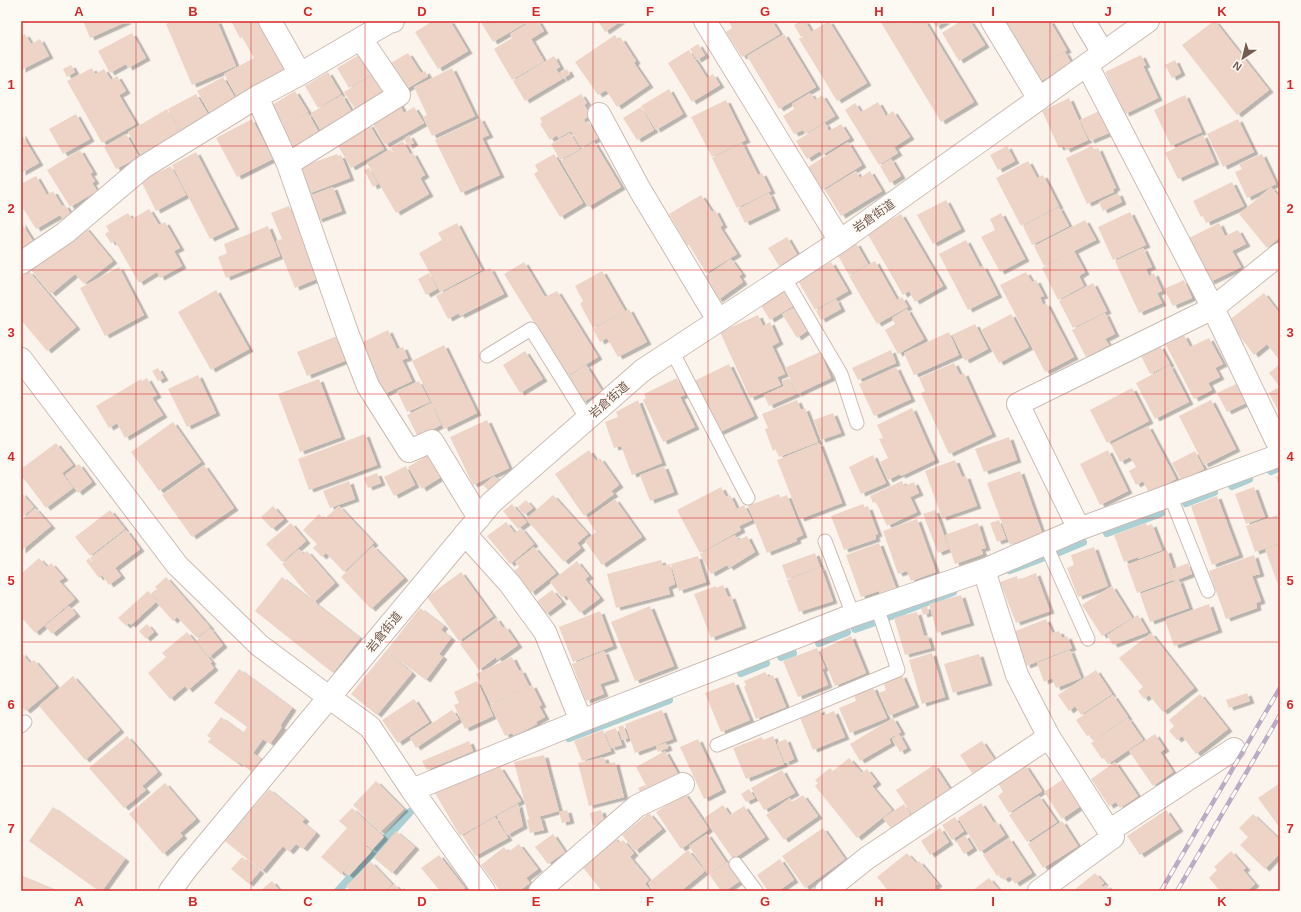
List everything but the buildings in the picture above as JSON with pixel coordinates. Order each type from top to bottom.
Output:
[{"type":"street","points":[[270,21],[300,74]]},
{"type":"street","points":[[21,263],[65,233],[142,168],[257,97],[393,21]]},
{"type":"street","points":[[705,21],[840,241]]},
{"type":"street","points":[[992,21],[1039,99]]},
{"type":"street","points":[[1084,21],[1095,59],[1280,448]]},
{"type":"street","name":"岩倉街道","points":[[170,891],[192,862],[492,503],[643,370],[840,241],[1148,21]]},
{"type":"street","points":[[288,164],[399,95],[361,39]]},
{"type":"street","points":[[257,97],[288,164],[348,335],[368,386],[409,452],[432,441],[472,526],[510,584],[545,632],[581,721]]},
{"type":"street","points":[[599,114],[640,190],[718,320]]},
{"type":"street","points":[[1079,529],[1018,404],[1213,308],[1280,254]]},
{"type":"street","points":[[21,359],[177,565],[259,645],[370,727],[412,790],[483,890]]},
{"type":"street","points":[[412,790],[581,721],[853,615],[984,570],[1079,529],[1280,455]]},
{"type":"street","points":[[984,570],[1017,675],[1049,737],[1113,837],[1038,891]]},
{"type":"street","points":[[826,891],[868,858],[1049,737]]},
{"type":"street","points":[[1109,830],[1234,749]]},
{"type":"street","points":[[540,891],[637,806],[683,784]]},
{"type":"lane","points":[[784,277],[841,374],[857,423]]},
{"type":"lane","points":[[487,356],[531,329],[587,419]]},
{"type":"lane","points":[[672,351],[748,498]]},
{"type":"lane","points":[[1170,495],[1208,591]]},
{"type":"lane","points":[[825,541],[853,615]]},
{"type":"lane","points":[[1045,543],[1088,639]]},
{"type":"lane","points":[[717,745],[898,670],[877,607]]},
{"type":"lane","points":[[736,864],[756,891]]},
{"type":"waterway","points":[[1271,471],[1280,467]]},
{"type":"waterway","points":[[1232,486],[1249,479]]},
{"type":"waterway","points":[[1186,503],[1214,492]]},
{"type":"waterway","points":[[1107,533],[1161,513]]},
{"type":"waterway","points":[[1059,552],[1083,542]]},
{"type":"waterway","points":[[1010,570],[1042,558]]},
{"type":"waterway","points":[[888,617],[953,592]]},
{"type":"waterway","points":[[855,629],[875,622]]},
{"type":"waterway","points":[[819,643],[847,632]]},
{"type":"waterway","points":[[781,657],[793,653]]},
{"type":"waterway","points":[[741,673],[766,663]]},
{"type":"waterway","points":[[569,738],[669,700]]},
{"type":"waterway","points":[[338,891],[410,812]]},
{"type":"railway","points":[[1161,891],[1280,688]]},
{"type":"railway","points":[[1177,891],[1280,715]]}]
